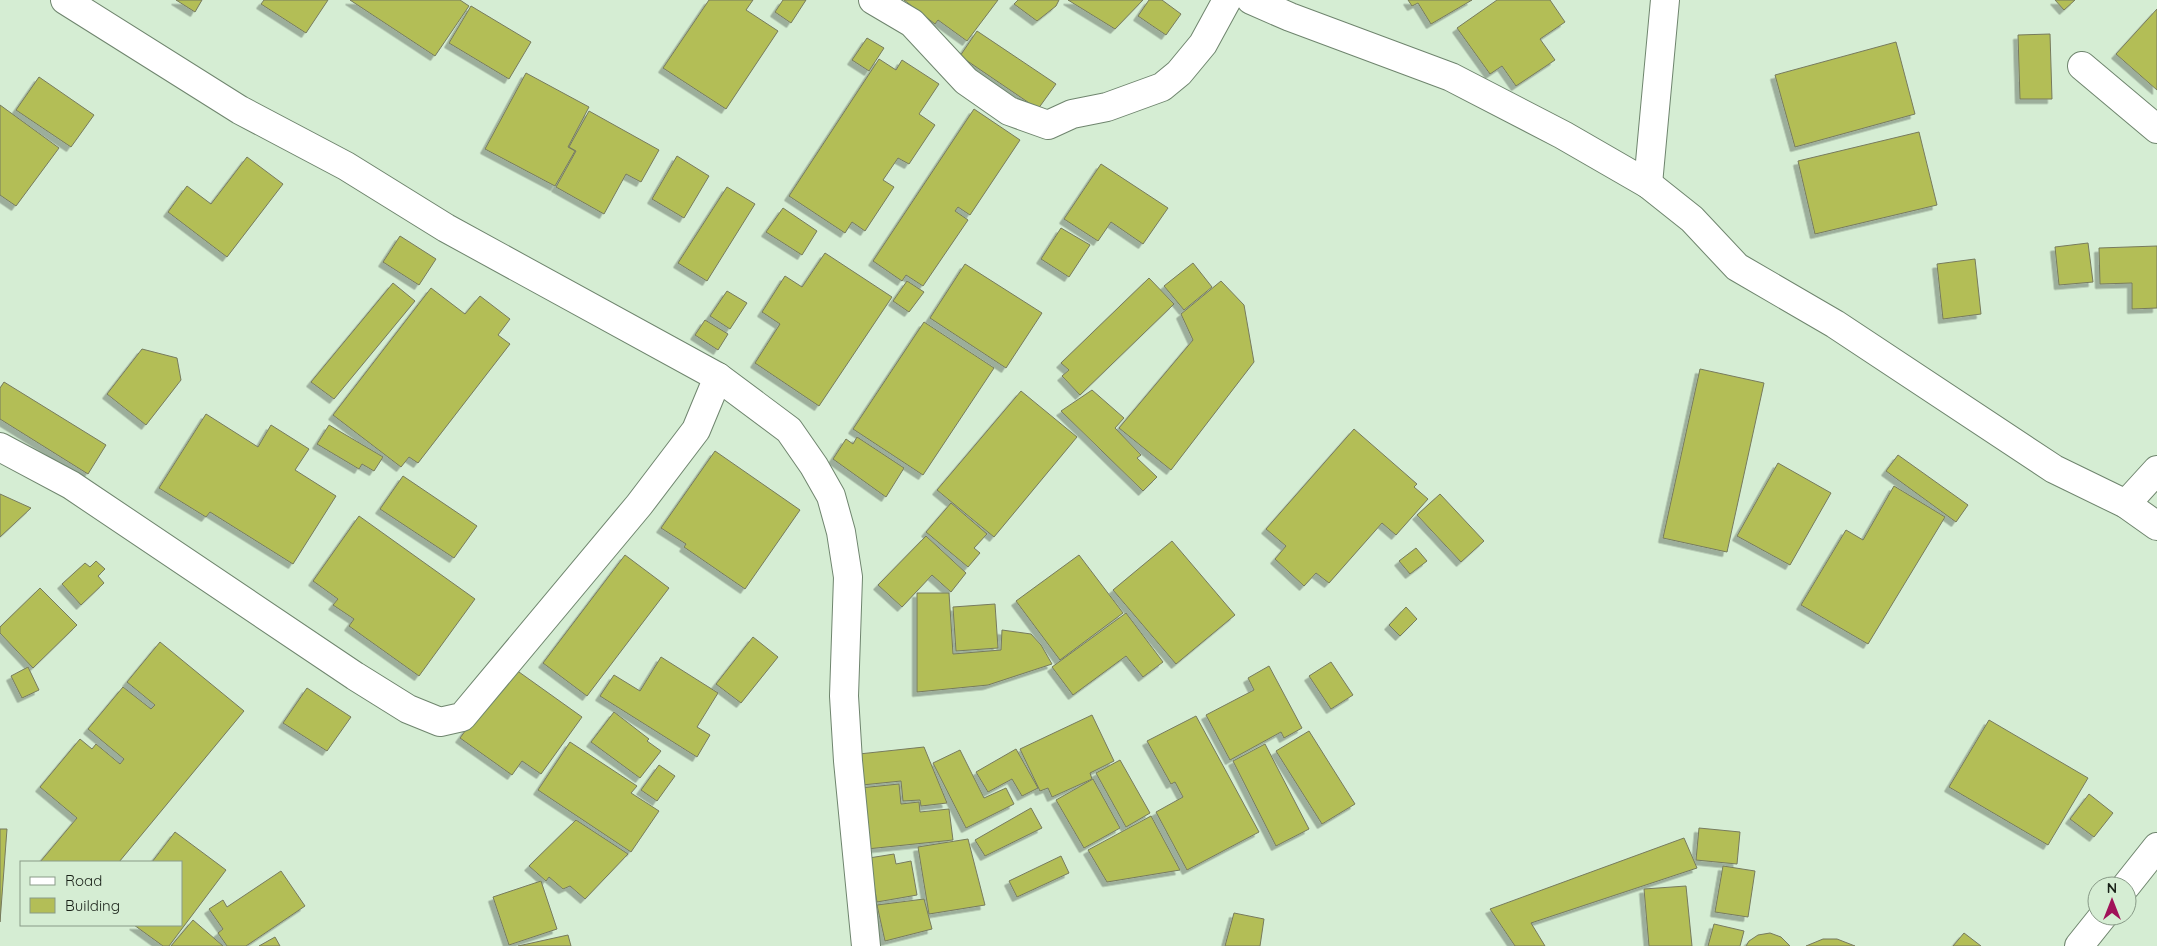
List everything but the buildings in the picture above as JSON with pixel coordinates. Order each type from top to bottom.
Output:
[{"type":"street","points":[[65,0],[240,110],[346,166],[446,228],[718,377],[789,430],[814,466],[831,496],[841,532],[848,577],[844,705],[866,946]]},
{"type":"street","points":[[873,0],[912,23],[966,81],[1009,111],[1048,125],[1072,114],[1107,107],[1162,87],[1179,74],[1203,44],[1226,0]]},
{"type":"street","points":[[1251,0],[1290,17],[1451,77],[1563,135],[1648,184],[1692,219],[1737,267],[1842,330],[2054,468],[2126,504],[2157,526]]},
{"type":"street","points":[[1648,184],[1664,0]]},
{"type":"street","points":[[2082,66],[2157,129]]},
{"type":"street","points":[[0,447],[71,485],[408,709],[440,722],[462,717],[639,505],[696,430],[718,377]]},
{"type":"street","points":[[2126,504],[2157,470]]},
{"type":"street","points":[[2134,876],[2157,847]]},
{"type":"street","points":[[2079,946],[2095,926]]}]
